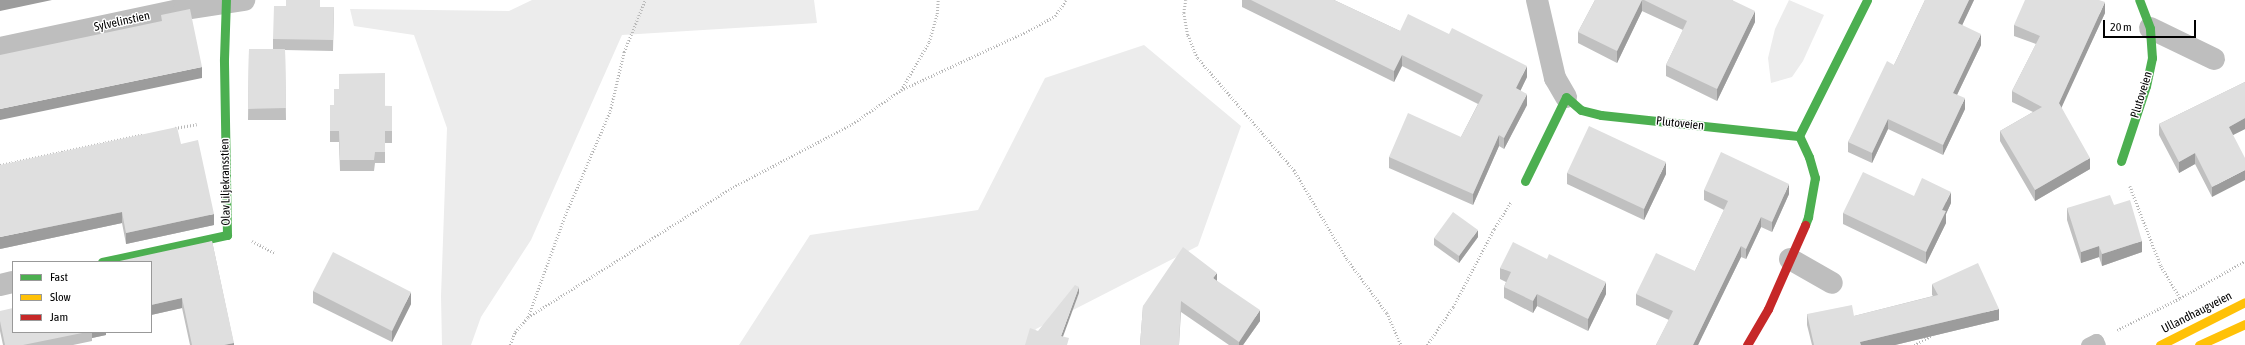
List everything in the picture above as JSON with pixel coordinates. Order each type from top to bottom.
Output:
[{"type":"street","name":"Plutoveien","points":[[1537,0],[1554,78],[1566,97],[1581,110],[1601,115],[1799,136]]},
{"type":"street","points":[[1746,345],[1768,309],[1808,217],[1815,178],[1809,157],[1799,136],[1867,0]]},
{"type":"street","name":"Plutoveien","points":[[2121,161],[2146,86],[2152,58],[2150,28],[2139,0]]},
{"type":"street","name":"Sylvelinstien","points":[[0,48],[184,9],[232,1]]},
{"type":"street","name":"Olav Liljekransstien","points":[[107,261],[227,235],[225,120],[232,1]]},
{"type":"street","points":[[2150,28],[2214,59]]},
{"type":"street","points":[[1525,181],[1566,97]]},
{"type":"street","points":[[1790,259],[1832,283]]},
{"type":"street","points":[[0,285],[12,282]]},
{"type":"street","name":"Ullandhaugveien","points":[[2160,345],[2245,302]]},
{"type":"street","points":[[2199,345],[2245,324]]},
{"type":"path","points":[[528,317],[564,218],[610,111],[624,52],[645,0]]},
{"type":"path","points":[[901,90],[929,42],[937,14],[938,0]]},
{"type":"path","points":[[510,345],[515,332],[528,317],[734,187],[852,124],[901,90],[1026,32],[1055,16],[1066,0]]},
{"type":"path","points":[[1186,0],[1184,13],[1188,35],[1198,58],[1294,170],[1347,259],[1387,313],[1401,345]]},
{"type":"path","points":[[167,129],[225,120]]},
{"type":"path","points":[[0,165],[145,134]]},
{"type":"path","points":[[2121,161],[2161,266],[2180,298]]},
{"type":"path","points":[[1427,345],[1453,307],[1494,229],[1525,181]]},
{"type":"path","points":[[2094,344],[2245,261]]},
{"type":"path","points":[[1914,345],[1935,334]]},
{"type":"shaded area","points":[[532,0],[814,0],[817,23],[622,35],[531,240],[481,317],[471,345],[442,345],[441,296],[447,128],[414,35],[354,26],[350,9],[509,11]]},
{"type":"shaded area","points":[[1789,0],[1824,15],[1803,61],[1792,77],[1771,83],[1768,58],[1775,29]]},
{"type":"shaded area","points":[[1144,45],[1241,126],[1198,246],[1036,329],[1027,345],[739,345],[810,235],[978,210],[1045,78]]},
{"type":"building","points":[[286,0],[320,0],[320,7],[334,7],[333,40],[273,39],[274,6],[286,6]]},
{"type":"building","points":[[1251,0],[1334,0],[1400,31],[1408,14],[1449,34],[1452,28],[1527,66],[1516,88],[1527,94],[1504,138],[1499,135],[1473,194],[1389,157],[1408,113],[1461,137],[1483,95],[1402,55],[1394,71]]},
{"type":"building","points":[[1595,0],[1642,0],[1617,51],[1578,32]]},
{"type":"building","points":[[1644,0],[1732,0],[1755,11],[1717,89],[1666,65],[1687,21]]},
{"type":"building","points":[[1925,0],[1969,0],[1958,23],[1981,34],[1953,93],[1965,98],[1943,145],[1888,119],[1872,153],[1848,142],[1887,61],[1894,65]]},
{"type":"building","points":[[2025,0],[2099,0],[2105,2],[2059,103],[2090,158],[2035,190],[2000,131],[2042,107],[2012,91],[2040,36],[2014,25]]},
{"type":"building","points":[[190,9],[202,67],[0,109],[0,55],[162,21],[161,15]]},
{"type":"building","points":[[249,49],[285,49],[286,108],[248,109]]},
{"type":"building","points":[[385,73],[385,106],[392,106],[392,131],[385,131],[385,152],[375,152],[374,160],[340,160],[339,131],[330,131],[330,105],[334,105],[334,89],[339,89],[339,74]]},
{"type":"building","points":[[2245,82],[2245,118],[2229,127],[2245,158],[2245,170],[2212,187],[2195,153],[2179,162],[2159,124]]},
{"type":"building","points":[[1589,126],[1666,162],[1644,209],[1567,173]]},
{"type":"building","points":[[177,127],[181,144],[198,140],[214,214],[126,233],[122,212],[0,237],[0,165]]},
{"type":"building","points":[[1721,152],[1789,184],[1772,222],[1761,217],[1746,249],[1741,246],[1693,345],[1656,345],[1673,311],[1636,294],[1656,253],[1695,271],[1728,201],[1704,190]]},
{"type":"building","points":[[1863,172],[1914,196],[1922,178],[1951,192],[1942,210],[1946,211],[1926,252],[1843,213]]},
{"type":"building","points":[[2110,195],[2114,205],[2130,200],[2142,241],[2102,254],[2099,246],[2081,252],[2067,208]]},
{"type":"building","points":[[1453,212],[1478,230],[1459,256],[1434,238]]},
{"type":"building","points":[[212,241],[234,343],[224,345],[192,345],[182,298],[152,305],[152,261],[120,261]]},
{"type":"building","points":[[1513,242],[1547,259],[1549,254],[1606,282],[1588,319],[1537,294],[1533,301],[1504,287],[1511,272],[1500,268]]},
{"type":"building","points":[[1183,247],[1217,273],[1213,278],[1260,310],[1239,342],[1181,301],[1179,345],[1140,345],[1143,306]]},
{"type":"building","points":[[333,252],[411,292],[392,331],[313,291]]},
{"type":"building","points":[[1978,263],[1999,309],[1860,342],[1861,345],[1814,345],[1807,314],[1852,305],[1854,316],[1938,295],[1932,284]]},
{"type":"building","points":[[1075,285],[1079,287],[1061,336],[1069,338],[1067,345],[1025,345],[1030,328],[1038,331]]},
{"type":"building","points":[[12,308],[12,333],[82,333],[23,345],[5,345],[0,321],[0,311]]},
{"type":"traffic: fast","points":[[107,261],[227,235],[224,59],[226,0]]},
{"type":"traffic: fast","points":[[1805,225],[1808,217],[1815,178],[1809,157],[1799,136],[1867,0]]},
{"type":"traffic: fast","points":[[2121,161],[2146,86],[2152,58],[2150,28],[2139,0]]},
{"type":"traffic: fast","points":[[1525,181],[1566,97],[1581,110],[1601,115],[1799,136]]},
{"type":"traffic: slow","points":[[2160,345],[2245,302]]},
{"type":"traffic: slow","points":[[2199,345],[2245,324]]},
{"type":"traffic: jam","points":[[1747,345],[1768,309],[1805,225]]}]
